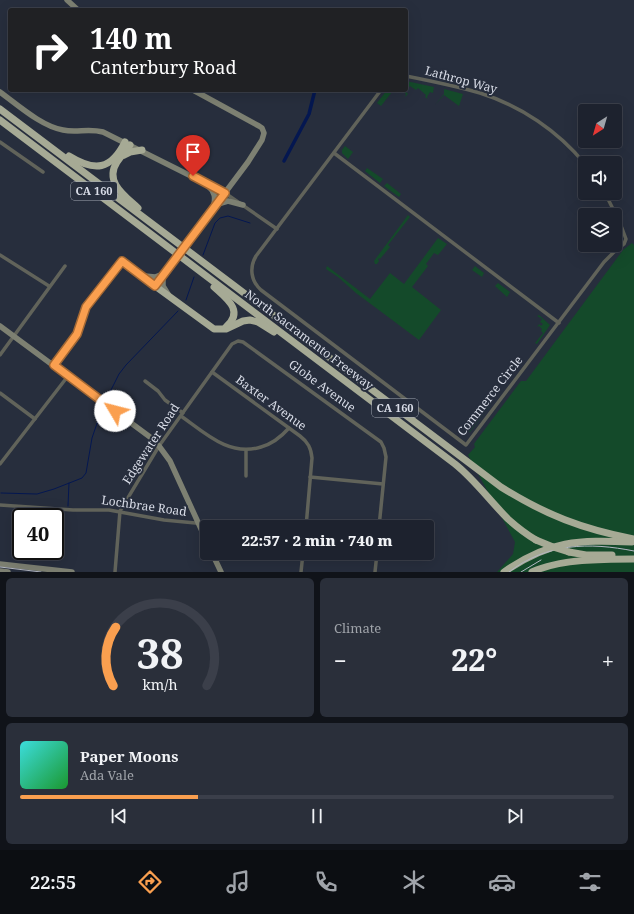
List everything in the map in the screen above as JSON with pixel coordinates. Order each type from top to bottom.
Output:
[{"type":"highway","name":"North Sacramento Freeway","points":[[0,109],[501,488],[526,503],[582,527],[611,535],[634,539]]},
{"type":"highway","name":"North Sacramento Freeway","points":[[0,120],[466,472],[508,519],[521,530],[536,540],[569,552],[586,555],[634,555]]},
{"type":"highway","points":[[28,130],[80,163],[90,166],[100,166],[112,161],[128,143]]},
{"type":"highway","points":[[128,143],[122,156],[115,164],[113,180],[118,189],[175,242]]},
{"type":"highway","points":[[122,156],[130,152],[142,150]]},
{"type":"highway","points":[[187,262],[229,301],[233,307],[233,319],[223,330]]},
{"type":"highway","points":[[155,286],[216,330],[223,330],[243,321],[256,321],[328,368]]},
{"type":"highway","points":[[504,572],[535,553],[567,543],[598,541],[634,542]]},
{"type":"highway","points":[[532,572],[549,566],[568,562],[634,559]]},
{"type":"street","points":[[66,0],[76,8]]},
{"type":"street","name":"Lathrop Way","points":[[408,76],[469,90],[509,104],[554,134],[578,156]]},
{"type":"street","points":[[0,92],[53,128],[68,131],[95,130],[128,143],[225,193],[277,229]]},
{"type":"street","points":[[54,365],[77,334],[86,307],[122,261],[155,286],[250,159],[262,140],[264,133],[262,128],[197,92]]},
{"type":"street","points":[[380,92],[334,153],[559,323],[609,257],[625,242],[625,236],[620,223],[608,200]]},
{"type":"street","points":[[0,142],[43,172]]},
{"type":"street","name":"Commerce Circle","points":[[334,153],[253,263],[251,274],[254,283],[466,445],[559,323]]},
{"type":"street","points":[[202,181],[214,193],[214,203],[210,213]]},
{"type":"street","points":[[216,205],[228,201],[243,205]]},
{"type":"street","points":[[0,255],[49,286]]},
{"type":"street","points":[[0,355],[64,266]]},
{"type":"street","points":[[138,273],[151,277],[163,274]]},
{"type":"street","points":[[163,274],[163,286],[171,298]]},
{"type":"street","points":[[0,326],[150,437],[159,446],[173,466],[199,524]]},
{"type":"street","name":"Edgewater Road","points":[[115,572],[120,511],[159,446],[232,344],[238,341]]},
{"type":"street","name":"Globe Avenue","points":[[238,341],[243,342],[379,440],[383,445],[386,454],[380,520]]},
{"type":"street","name":"Baxter Avenue","points":[[212,372],[304,438],[310,447],[312,458],[307,520]]},
{"type":"street","points":[[0,464],[68,376]]},
{"type":"street","points":[[144,381],[220,444],[235,449],[246,450],[258,448],[271,443],[289,428]]},
{"type":"street","points":[[0,393],[35,419]]},
{"type":"street","points":[[246,450],[246,476]]},
{"type":"street","points":[[310,477],[383,484]]},
{"type":"street","name":"Lochbrae Road","points":[[0,505],[73,510],[96,509],[120,511],[160,520],[199,524]]},
{"type":"street","points":[[215,560],[221,572]]},
{"type":"street","points":[[301,572],[302,560]]},
{"type":"street","points":[[375,572],[376,560]]},
{"type":"street","points":[[0,564],[72,572]]},
{"type":"street","points":[[0,571],[8,572]]},
{"type":"green space","points":[[408,81],[434,87],[433,93],[430,92],[427,97],[428,99],[425,97],[426,95],[418,88],[416,90],[410,86],[408,89]]},
{"type":"green space","points":[[444,89],[463,94],[459,106],[444,95],[435,105],[444,94]]},
{"type":"green space","points":[[385,92],[392,92],[381,106],[377,103]]},
{"type":"green space","points":[[345,146],[353,152],[348,159],[342,153]]},
{"type":"green space","points":[[367,168],[383,179],[380,183],[365,171]]},
{"type":"green space","points":[[387,183],[401,194],[399,197],[384,186]]},
{"type":"green space","points":[[408,215],[410,217],[388,245],[390,247],[380,259],[378,259],[379,261],[377,264],[375,264],[374,261]]},
{"type":"green space","points":[[438,238],[447,244],[438,255],[434,253],[426,264],[428,266],[412,287],[441,310],[419,340],[326,269],[327,266],[370,299],[390,273],[404,284]]},
{"type":"green space","points":[[632,243],[634,245],[634,572],[497,572],[513,554],[515,542],[468,455],[475,447],[474,444],[476,441],[521,381],[526,381],[623,250]]},
{"type":"green space","points":[[475,266],[484,273],[482,277],[472,270]]},
{"type":"green space","points":[[498,283],[510,292],[507,297],[495,286]]},
{"type":"green space","points":[[539,315],[550,325],[537,344],[535,343],[543,333],[539,326],[537,327],[539,324],[541,326],[543,324],[540,322],[542,319],[537,316]]},
{"type":"green space","points":[[488,401],[491,404],[470,432],[467,430]]},
{"type":"waterway","points":[[284,161],[309,114],[314,92]]},
{"type":"waterway","points":[[203,255],[215,223],[220,218],[228,216],[250,223]]},
{"type":"waterway","points":[[186,300],[194,277]]},
{"type":"waterway","points":[[107,398],[119,374],[126,365],[178,311]]},
{"type":"waterway","points":[[1,493],[37,494],[82,478],[86,473],[92,438],[103,406]]},
{"type":"waterway","points":[[68,506],[69,483]]},
{"type":"tram line","points":[[509,572],[523,562],[538,555],[569,547],[601,546],[634,551]]},
{"type":"tram line","points":[[521,572],[541,560]]},
{"type":"tram line","points":[[0,567],[41,572]]},
{"type":"route","points":[[115,411],[54,365],[80,329],[86,307],[122,261],[155,286],[225,193],[193,176]]}]
